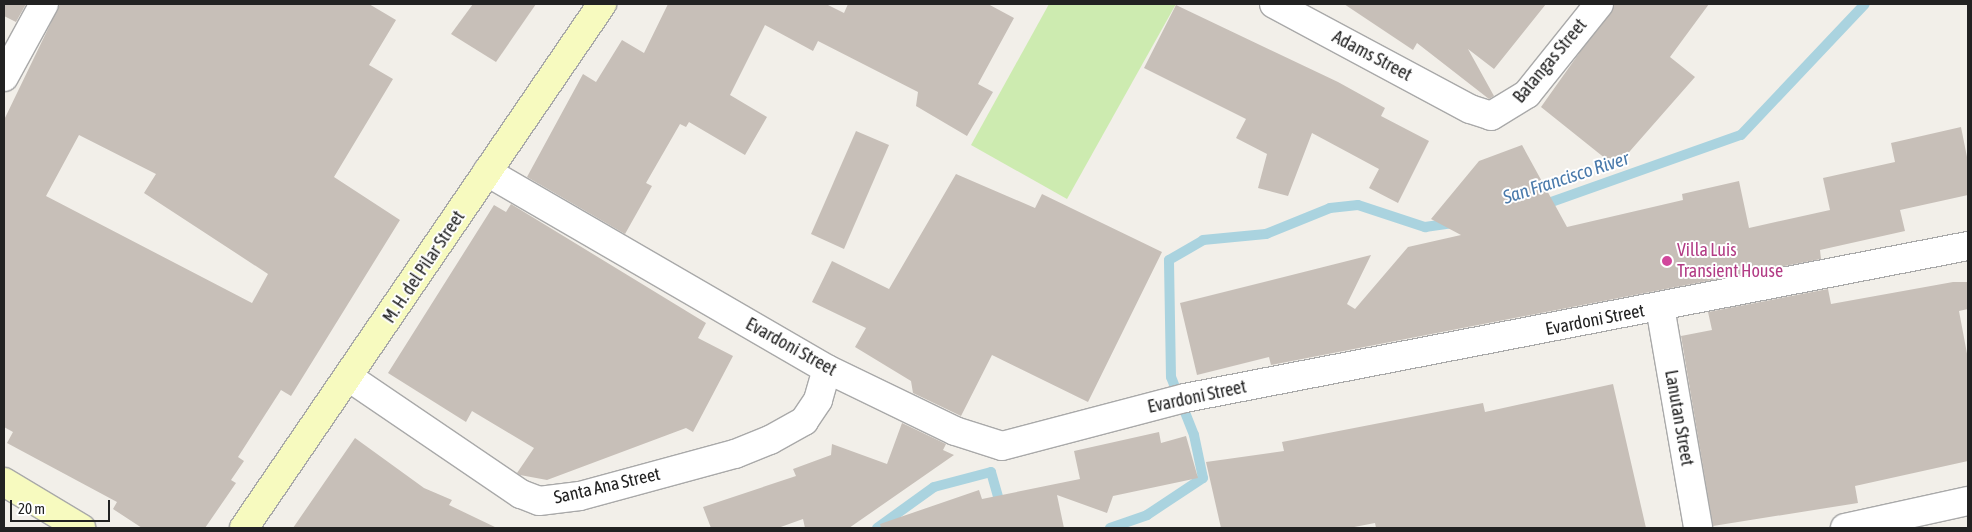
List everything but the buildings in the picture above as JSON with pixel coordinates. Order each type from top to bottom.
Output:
[{"type":"street","points":[[4,77],[44,4]]},
{"type":"street","name":"M. H. del Pilar Street","points":[[244,528],[350,378],[602,4]]},
{"type":"street","name":"Adams Street","points":[[1274,4],[1470,109]]},
{"type":"street","name":"Batangas Street","points":[[1470,109],[1491,116],[1512,107],[1598,4]]},
{"type":"street","name":"Evardoni Street","points":[[487,172],[827,369],[955,431],[1002,446],[1180,399],[1968,246]]},
{"type":"street","name":"Lanutan Street","points":[[1660,307],[1698,528]]},
{"type":"street","name":"Santa Ana Street","points":[[350,378],[521,494],[539,501],[580,496],[735,454],[770,440],[804,421],[818,400],[827,369]]},
{"type":"street","points":[[4,482],[80,528]]},
{"type":"street","points":[[1845,528],[1968,501]]},
{"type":"green space","points":[[1049,4],[1176,4],[1067,199],[971,145]]},
{"type":"waterway","name":"San Francisco River","points":[[1540,206],[1741,135],[1865,4]]},
{"type":"waterway","name":"San Francisco River","points":[[1110,528],[1147,515],[1203,478],[1194,435],[1171,377],[1169,260],[1203,240],[1266,234],[1330,208],[1358,205],[1425,227],[1455,223]]},
{"type":"waterway","name":"San Francisco River","points":[[877,528],[934,487],[991,472],[1007,528]]},
{"type":"place","name":"Villa Luis Transient House","points":[[1667,261]]}]
